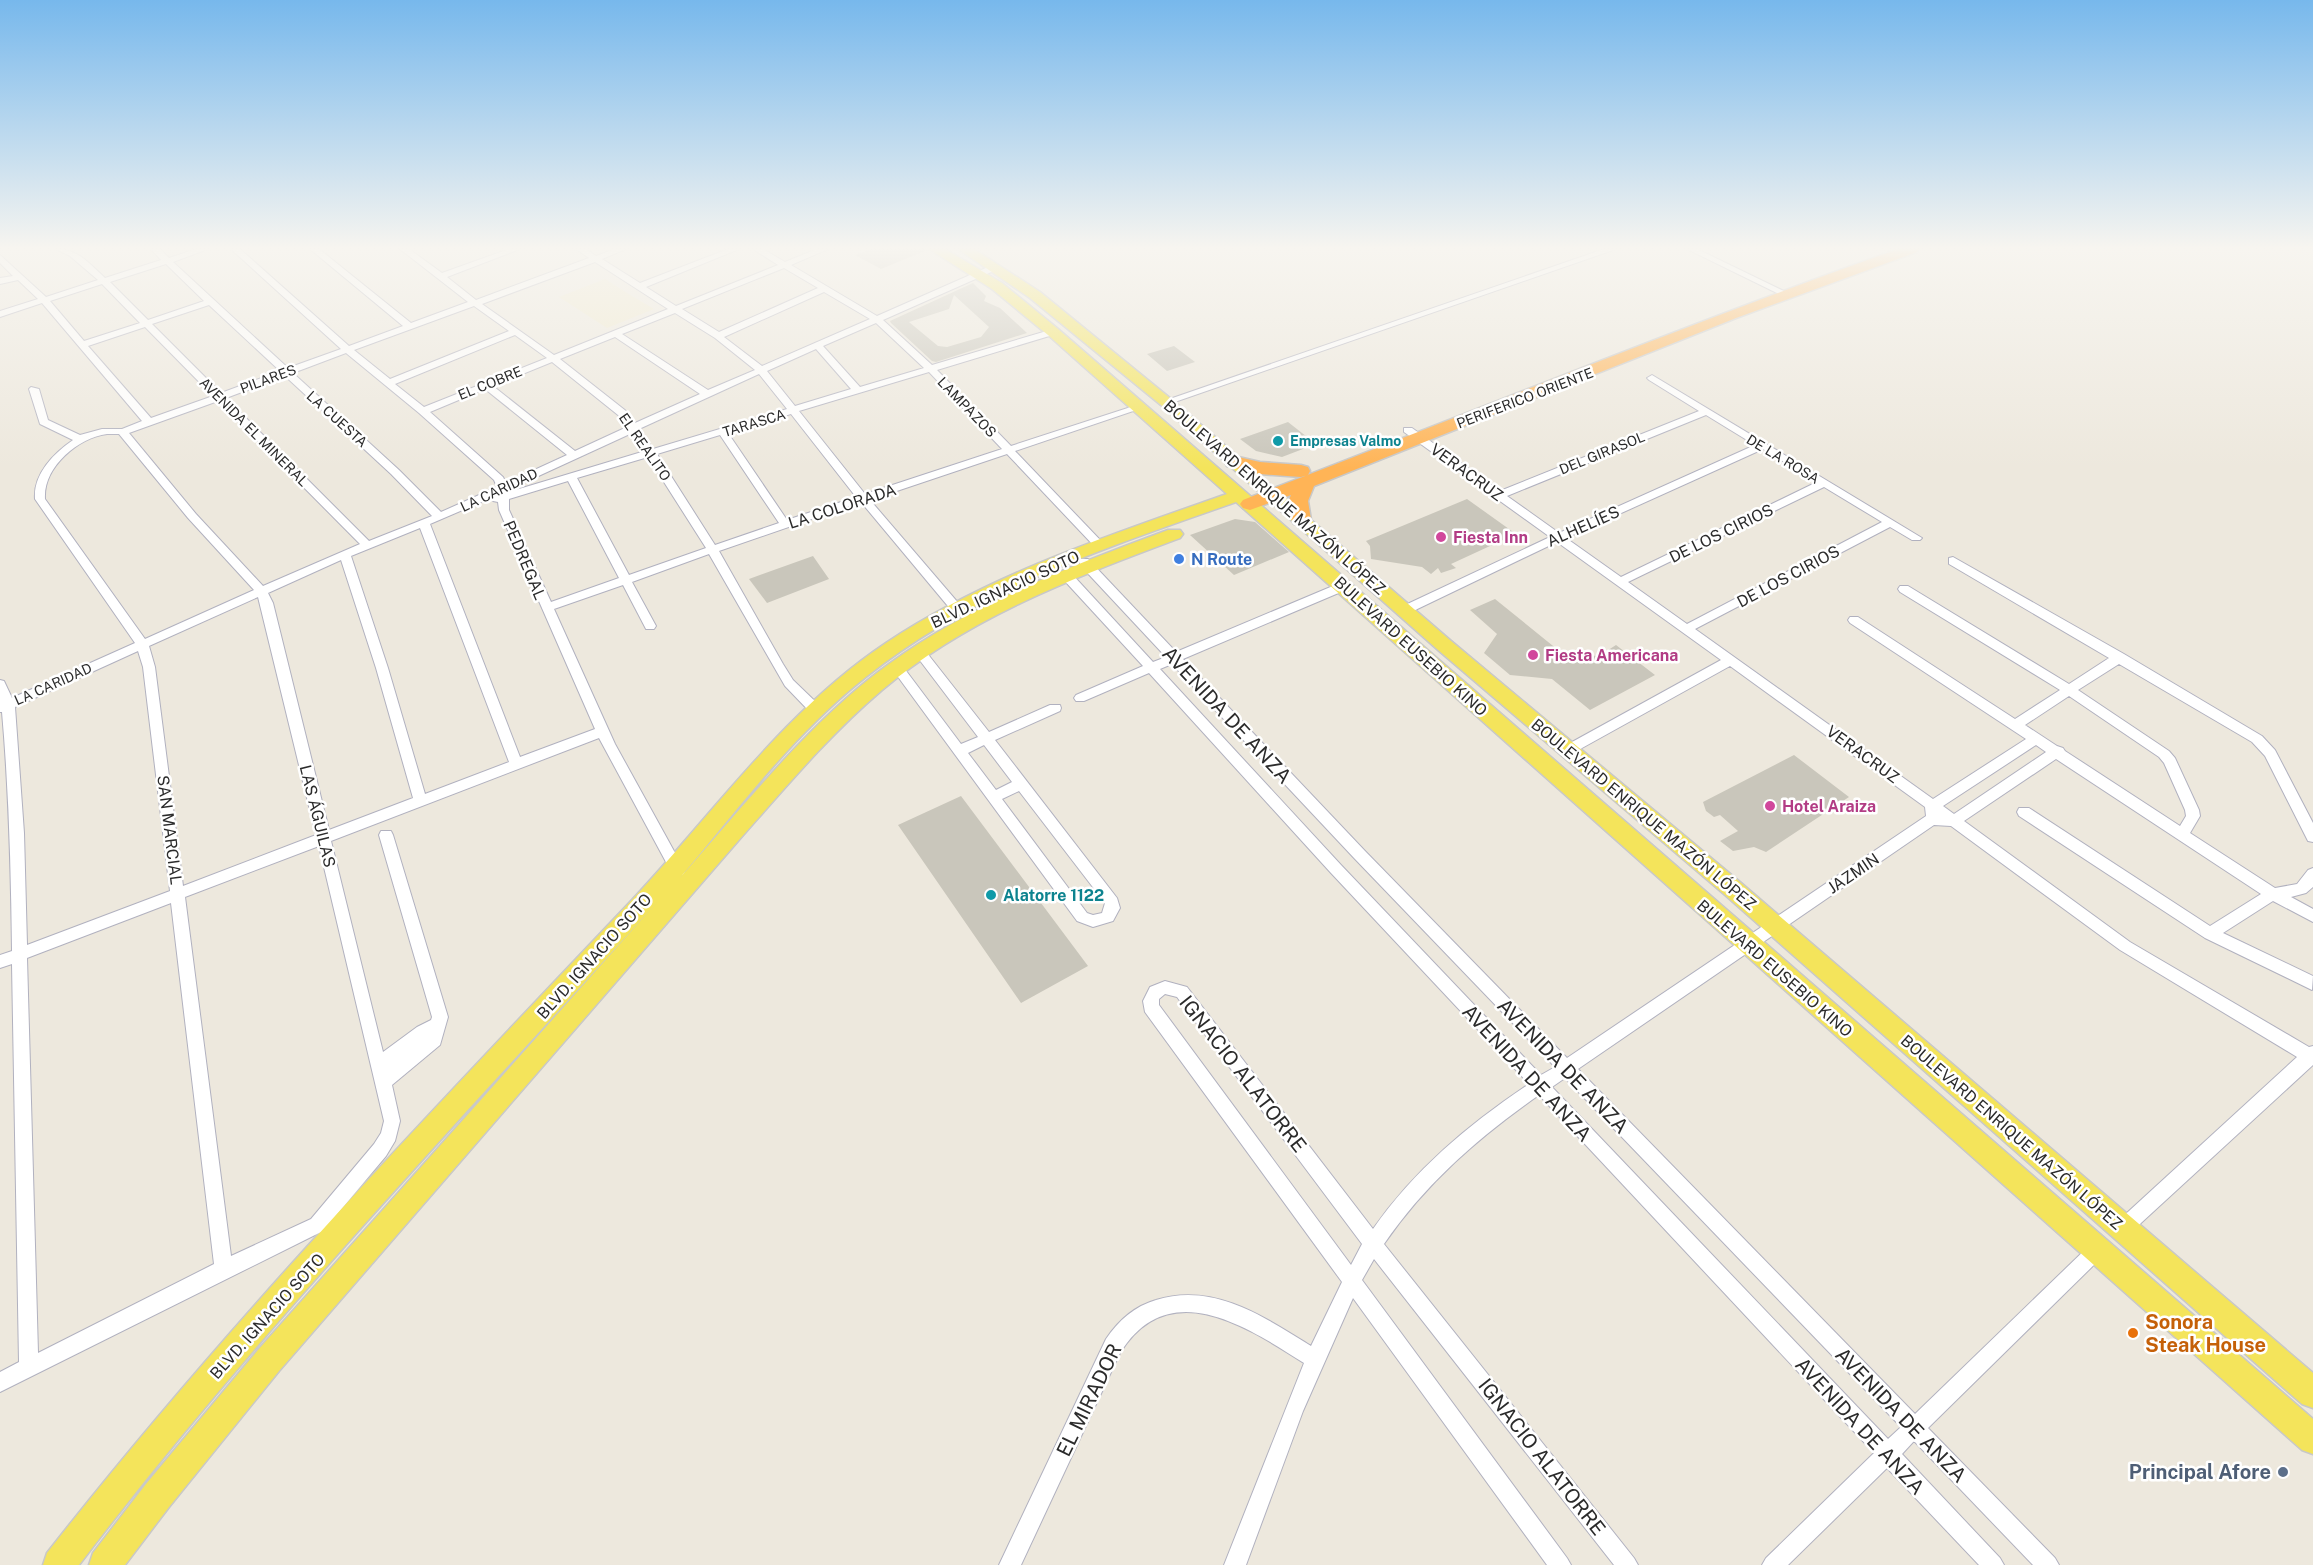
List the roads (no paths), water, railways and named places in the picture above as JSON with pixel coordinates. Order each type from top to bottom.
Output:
[{"type":"highway","name":"PERIFERICO ORIENTE","points":[[1256,495],[1701,322]]},
{"type":"highway","points":[[1234,462],[1304,477],[1298,501],[1301,520]]},
{"type":"main road","name":"BOULEVARD ENRIQUE MAZÓN LÓPEZ","points":[[1041,322],[1140,407],[1256,495],[1301,520],[1775,926],[2313,1393]]},
{"type":"main road","name":"BOULEVARD ENRIQUE MAZÓN LÓPEZ","points":[[1068,322],[1166,402],[1234,462],[1256,495]]},
{"type":"main road","name":"BLVD. IGNACIO SOTO","points":[[105,1565],[150,1503],[283,1343],[475,1130],[681,877],[745,784],[815,709],[884,652],[956,608],[1085,562],[1256,495]]},
{"type":"main road","name":"BULEVARD EUSEBIO KINO","points":[[1256,495],[1344,586],[2313,1439]]},
{"type":"main road","name":"BLVD. IGNACIO SOTO","points":[[59,1565],[127,1478],[250,1332],[326,1232],[851,705],[920,651],[963,624],[1085,562]]},
{"type":"main road","points":[[897,668],[896,663],[904,650],[952,619],[956,614],[956,608]]},
{"type":"street","points":[[63,322],[149,423]]},
{"type":"street","points":[[83,345],[149,322]]},
{"type":"street","name":"LA CUESTA","points":[[231,322],[395,472],[439,517]]},
{"type":"street","name":"PEDREGAL","points":[[317,322],[496,475],[503,493],[504,510],[546,608],[603,731],[681,877]]},
{"type":"street","points":[[404,322],[410,327]]},
{"type":"street","name":"PILARES","points":[[80,439],[111,431],[123,432],[423,322]]},
{"type":"street","name":"EL REALITO","points":[[501,322],[554,358],[615,405],[634,427],[713,551],[778,666],[789,683],[815,709]]},
{"type":"street","name":"EL COBRE","points":[[423,411],[642,322]]},
{"type":"street","points":[[696,322],[718,336],[761,370],[796,411],[863,498],[956,608]]},
{"type":"street","points":[[718,336],[749,322]]},
{"type":"street","name":"LA CARIDAD","points":[[503,493],[573,455],[869,322]]},
{"type":"street","name":"LAMPAZOS","points":[[879,322],[931,369],[1010,451],[1085,562]]},
{"type":"street","points":[[1166,402],[1399,322]]},
{"type":"street","name":"AVENIDA EL MINERAL","points":[[146,323],[367,545]]},
{"type":"street","points":[[389,383],[515,332]]},
{"type":"street","name":"TARASCA","points":[[454,511],[503,493],[572,478],[1053,332]]},
{"type":"street","points":[[615,333],[707,394]]},
{"type":"street","points":[[817,345],[859,392]]},
{"type":"street","name":"DE LA ROSA","points":[[1652,378],[1916,538]]},
{"type":"street","points":[[486,385],[573,455]]},
{"type":"street","points":[[34,389],[44,422],[80,439]]},
{"type":"street","name":"LA COLORADA","points":[[546,608],[785,524],[1140,407]]},
{"type":"street","name":"DEL GIRASOL","points":[[1499,495],[1706,412]]},
{"type":"street","name":"LAS ÁGUILAS","points":[[123,432],[192,516],[262,592],[270,612],[392,1121],[389,1135],[326,1232]]},
{"type":"street","points":[[723,433],[785,524]]},
{"type":"street","name":"VERACRUZ","points":[[1414,434],[1730,660],[1932,813]]},
{"type":"street","name":"SAN MARCIAL","points":[[80,439],[50,468],[39,482],[37,491],[40,499],[142,644],[149,667],[178,893],[195,1055],[224,1269]]},
{"type":"street","name":"ALHELÍES","points":[[1405,610],[1558,537],[1762,446]]},
{"type":"street","points":[[572,478],[650,626]]},
{"type":"street","name":"DE LOS CIRIOS","points":[[1619,582],[1824,483]]},
{"type":"street","name":"LA CARIDAD","points":[[4,706],[345,554],[454,511]]},
{"type":"street","points":[[424,523],[516,764]]},
{"type":"street","name":"DE LOS CIRIOS","points":[[1686,630],[1889,523]]},
{"type":"street","points":[[345,554],[382,668],[420,800]]},
{"type":"street","points":[[1953,561],[2120,657],[2265,746],[2313,837]]},
{"type":"street","name":"AVENIDA DE ANZA","points":[[1085,562],[1131,614],[1360,855],[2044,1564]]},
{"type":"street","name":"AVENIDA DE ANZA","points":[[1085,562],[1109,623],[1150,669],[1539,1086],[1993,1565]]},
{"type":"street","points":[[1080,698],[1344,586]]},
{"type":"street","points":[[1904,589],[2069,690],[2164,754],[2170,761],[2192,810],[2193,816],[2183,833]]},
{"type":"street","points":[[1109,623],[1131,614]]},
{"type":"street","points":[[1854,620],[2017,724],[2273,894],[2313,916]]},
{"type":"street","points":[[897,668],[1082,917],[1096,922],[1111,915],[1112,902],[920,651]]},
{"type":"street","points":[[2017,724],[2120,657]]},
{"type":"street","points":[[1568,750],[1730,660]]},
{"type":"street","points":[[0,684],[16,823],[29,1367]]},
{"type":"street","points":[[959,751],[1055,708]]},
{"type":"street","points":[[0,962],[603,731]]},
{"type":"street","name":"JAZMIN","points":[[1235,1565],[1315,1359],[1352,1282],[1373,1244],[1428,1175],[1455,1148],[1488,1121],[1775,926],[2004,759],[2037,738]]},
{"type":"street","points":[[1953,821],[2058,751]]},
{"type":"street","points":[[2004,759],[2025,772]]},
{"type":"street","points":[[993,797],[1021,784]]},
{"type":"street","points":[[2024,812],[2210,934],[2312,982]]},
{"type":"street","points":[[1932,813],[1953,821],[2160,969],[2312,1056],[2123,1228]]},
{"type":"street","points":[[383,1082],[434,1040],[439,1024],[439,1009],[386,835]]},
{"type":"street","points":[[1336,869],[1360,855]]},
{"type":"street","points":[[2210,934],[2273,894],[2301,889],[2313,874]]},
{"type":"street","name":"IGNACIO ALATORRE","points":[[1560,1565],[1151,1007],[1152,994],[1167,987],[1182,992],[1373,1244],[1627,1565]]},
{"type":"street","points":[[379,1064],[423,1032],[439,1024]]},
{"type":"street","points":[[0,1382],[224,1269],[326,1232],[364,1254]]},
{"type":"street","points":[[1773,1565],[1885,1453],[2097,1250]]},
{"type":"street","name":"EL MIRADOR","points":[[1010,1565],[1113,1346],[1122,1331],[1141,1316],[1161,1307],[1180,1303],[1196,1302],[1218,1307],[1241,1316],[1315,1359]]},
{"type":"place","name":"Empresas Valmo","points":[[1278,441]]},
{"type":"place","name":"Fiesta Inn","points":[[1441,537]]},
{"type":"place","name":"N Route","points":[[1179,559]]},
{"type":"place","name":"Fiesta Americana","points":[[1533,655]]},
{"type":"place","name":"Hotel Araiza","points":[[1770,806]]},
{"type":"place","name":"Alatorre 1122","points":[[991,895]]},
{"type":"place","name":"Sonora Steak House","points":[[2133,1333]]},
{"type":"place","name":"Principal Afore","points":[[2283,1472]]}]
